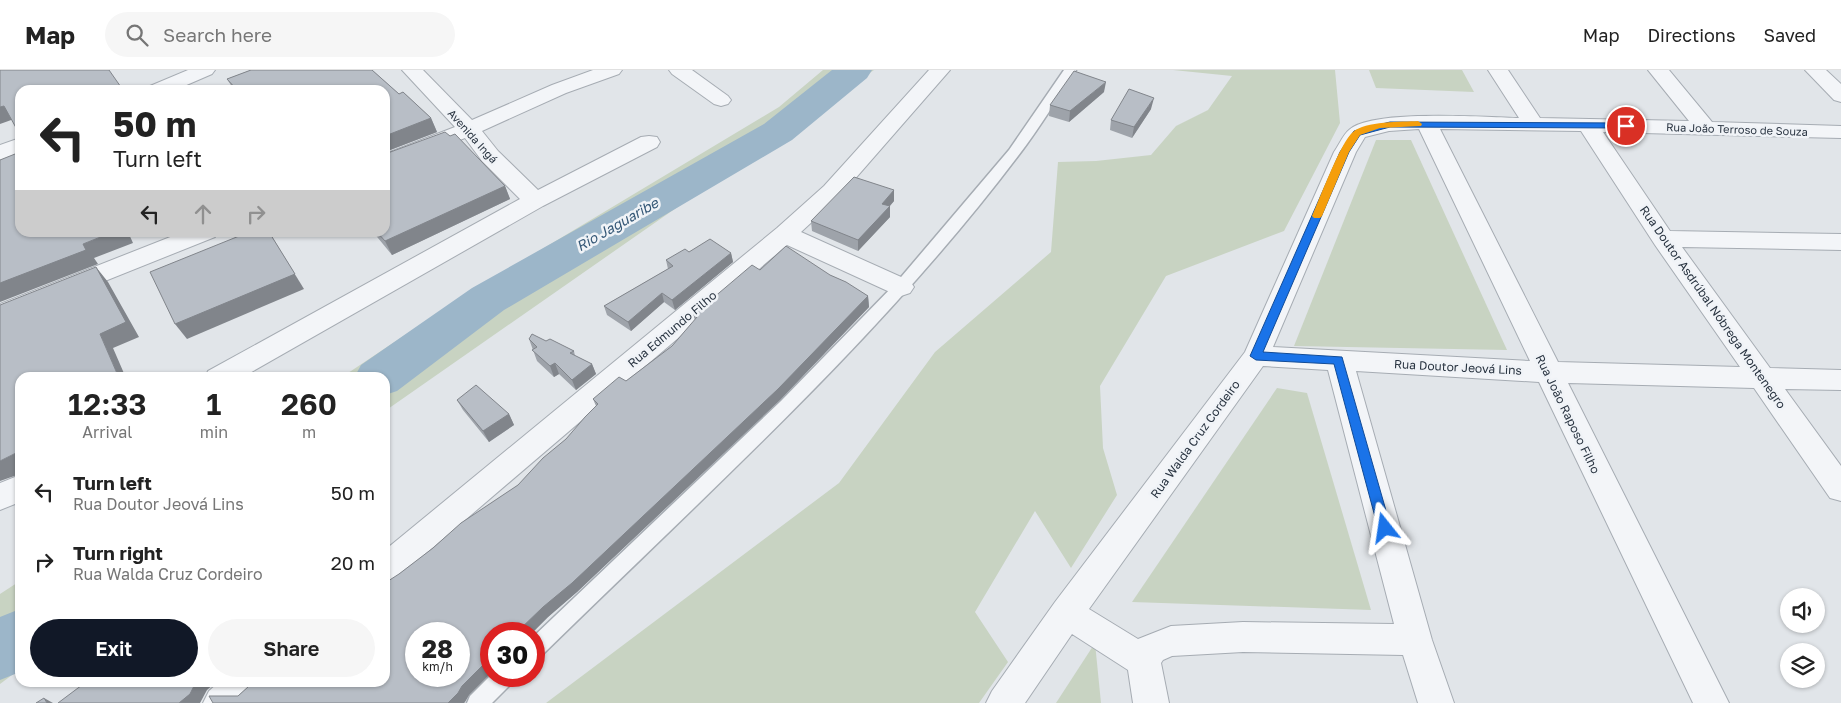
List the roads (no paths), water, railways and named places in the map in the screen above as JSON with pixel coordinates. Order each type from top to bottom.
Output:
[{"type":"street","points":[[169,85],[206,70]]},
{"type":"street","name":"Avenida Ingá","points":[[412,70],[469,129],[490,156],[535,202]]},
{"type":"street","points":[[390,160],[469,129],[559,89],[612,70]]},
{"type":"street","points":[[679,70],[721,100]]},
{"type":"street","name":"Rua Edmundo Filho","points":[[390,565],[785,234],[832,191],[940,70]]},
{"type":"street","points":[[1498,70],[1534,125]]},
{"type":"street","points":[[1658,70],[1706,128]]},
{"type":"street","points":[[1815,70],[1841,96]]},
{"type":"street","name":"Rua João Terroso de Souza","points":[[1345,152],[1357,133],[1390,124],[1586,124],[1841,132]]},
{"type":"street","name":"Rua João Raposo Filho","points":[[1427,124],[1711,703]]},
{"type":"street","name":"Rua Doutor Asdrúbal Nóbrega Montenegro","points":[[1586,124],[1663,239],[1841,489]]},
{"type":"street","points":[[229,372],[535,202],[650,142]]},
{"type":"street","points":[[0,153],[15,147]]},
{"type":"street","name":"Rua Walda Cruz Cordeiro","points":[[1004,703],[1067,613],[1256,356],[1345,152]]},
{"type":"street","points":[[785,234],[901,287]]},
{"type":"street","points":[[0,314],[194,237]]},
{"type":"street","points":[[1663,239],[1841,242]]},
{"type":"street","name":"Rua Doutor Jeová Lins","points":[[1256,356],[1547,372],[1841,380]]},
{"type":"street","points":[[1338,360],[1415,640],[1436,703]]},
{"type":"street","points":[[0,498],[15,490]]},
{"type":"street","points":[[1067,613],[1144,661]]},
{"type":"street","points":[[1151,703],[1144,661],[1151,649],[1171,642],[1243,637],[1415,640]]},
{"type":"street","points":[[221,703],[240,687]]},
{"type":"lane","points":[[545,637],[787,405],[901,287],[1014,153],[1070,70]]},
{"type":"lane","points":[[477,703],[494,687]]},
{"type":"waterway","name":"Rio Jaguaribe","points":[[387,372],[488,299],[778,132],[854,70]]},
{"type":"waterway","name":"Rio Jaguaribe","points":[[0,651],[15,640]]}]
